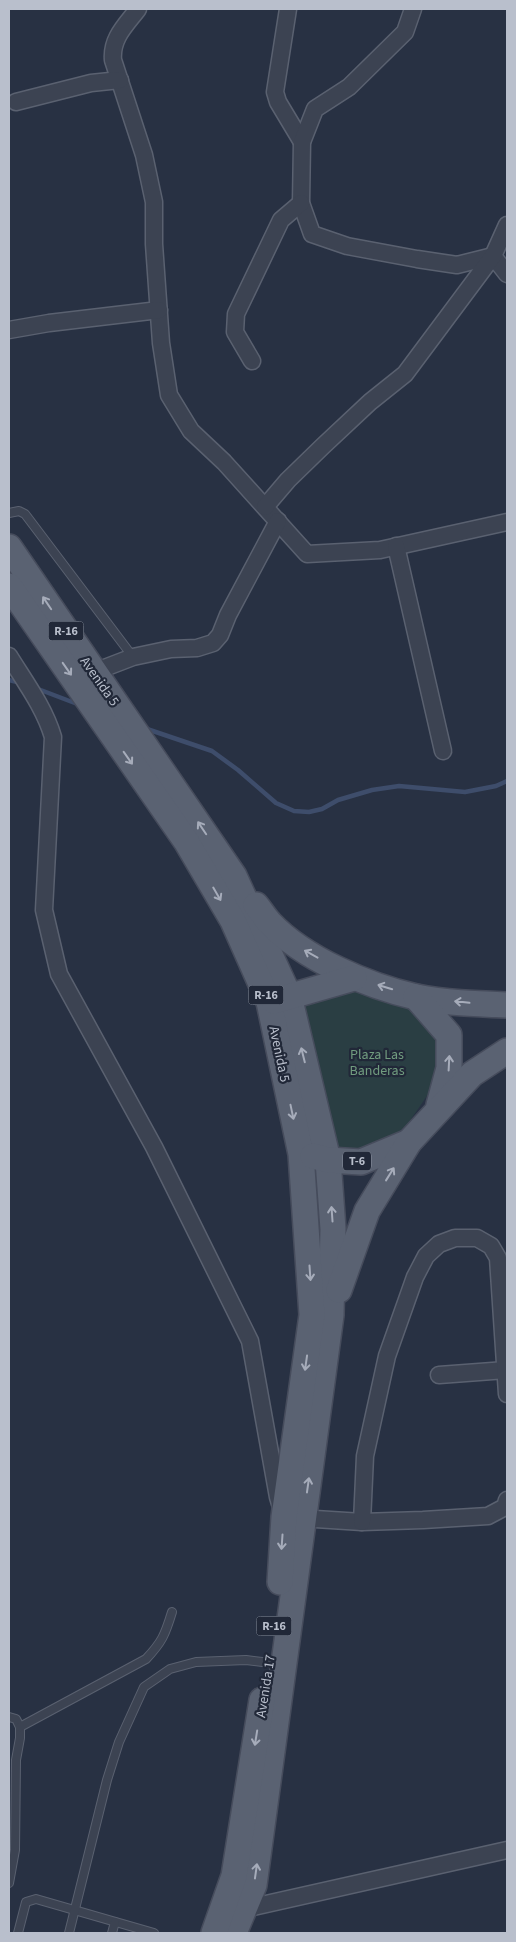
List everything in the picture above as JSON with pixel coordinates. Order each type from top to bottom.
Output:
[{"type":"main road","name":"Avenida 5","points":[[9,547],[94,672],[112,717],[279,999],[322,1315]]},
{"type":"main road","name":"Avenida 5","points":[[9,586],[234,876],[279,999],[328,1160],[333,1229],[322,1315]]},
{"type":"main road","points":[[234,876],[270,923],[304,950],[354,978],[416,997],[465,1003],[507,1005]]},
{"type":"main road","points":[[279,999],[354,978]]},
{"type":"main road","points":[[416,997],[449,1035],[449,1068],[438,1110]]},
{"type":"main road","name":"T-6","points":[[301,1154],[328,1160],[361,1162],[409,1142],[472,1074],[507,1051]]},
{"type":"main road","points":[[322,1315],[367,1211],[409,1142]]},
{"type":"main road","name":"Avenida 17","points":[[234,1933],[234,1876],[276,1664],[278,1602],[294,1517],[322,1315]]},
{"type":"main road","name":"Avenida 17","points":[[214,1933],[235,1906]]},
{"type":"street","points":[[138,9],[115,40],[112,48],[113,60],[144,155],[154,202],[154,244],[161,343],[168,395],[191,432],[224,462],[308,554],[380,550],[507,522]]},
{"type":"street","points":[[288,9],[275,92],[278,102],[302,142]]},
{"type":"street","points":[[412,9],[405,32],[349,86],[315,109],[302,142],[301,202],[312,234],[347,246],[457,265],[493,256]]},
{"type":"street","points":[[16,102],[91,83],[120,80]]},
{"type":"street","points":[[252,361],[235,332],[236,314],[281,220],[301,202]]},
{"type":"street","points":[[265,507],[288,480],[323,446],[370,402],[405,374],[493,256],[507,225]]},
{"type":"street","points":[[493,256],[507,274]]},
{"type":"street","points":[[9,330],[49,323],[159,310]]},
{"type":"street","points":[[94,672],[133,657],[171,649],[198,648],[213,644],[220,635],[228,615],[278,521]]},
{"type":"street","points":[[396,546],[443,751]]},
{"type":"street","points":[[9,656],[34,695],[53,737],[44,910],[59,974],[154,1147],[250,1341],[278,1497],[294,1517],[362,1522],[488,1516],[505,1507],[507,1500]]},
{"type":"street","points":[[362,1522],[365,1456],[387,1356],[415,1277],[426,1256],[438,1244],[455,1238],[478,1238],[491,1246],[498,1258],[507,1394]]},
{"type":"street","points":[[439,1375],[506,1370]]},
{"type":"street","points":[[235,1906],[507,1850]]},
{"type":"lane","points":[[9,513],[19,511],[25,514],[133,657]]},
{"type":"lane","points":[[20,1727],[146,1660],[164,1637],[172,1612]]},
{"type":"lane","points":[[69,1933],[116,1750],[144,1687],[170,1669],[196,1662],[246,1660],[276,1664]]},
{"type":"lane","points":[[9,1717],[16,1719],[20,1727],[16,1760],[15,1850],[9,1884]]},
{"type":"lane","points":[[18,1933],[26,1902],[36,1899],[154,1933]]},
{"type":"lane","points":[[112,1933],[115,1922]]},
{"type":"green space","name":"Plaza Las Banderas","points":[[353,989],[395,1002],[421,1016],[442,1045],[442,1074],[407,1125],[382,1145],[357,1153],[335,1146],[299,1000]]},
{"type":"waterway","points":[[9,680],[17,682]]},
{"type":"waterway","points":[[38,689],[80,705]]},
{"type":"waterway","points":[[144,728],[212,751],[238,770],[276,803],[294,811],[309,812],[322,809],[338,800],[372,790],[399,786],[465,792],[496,786],[507,781]]}]
